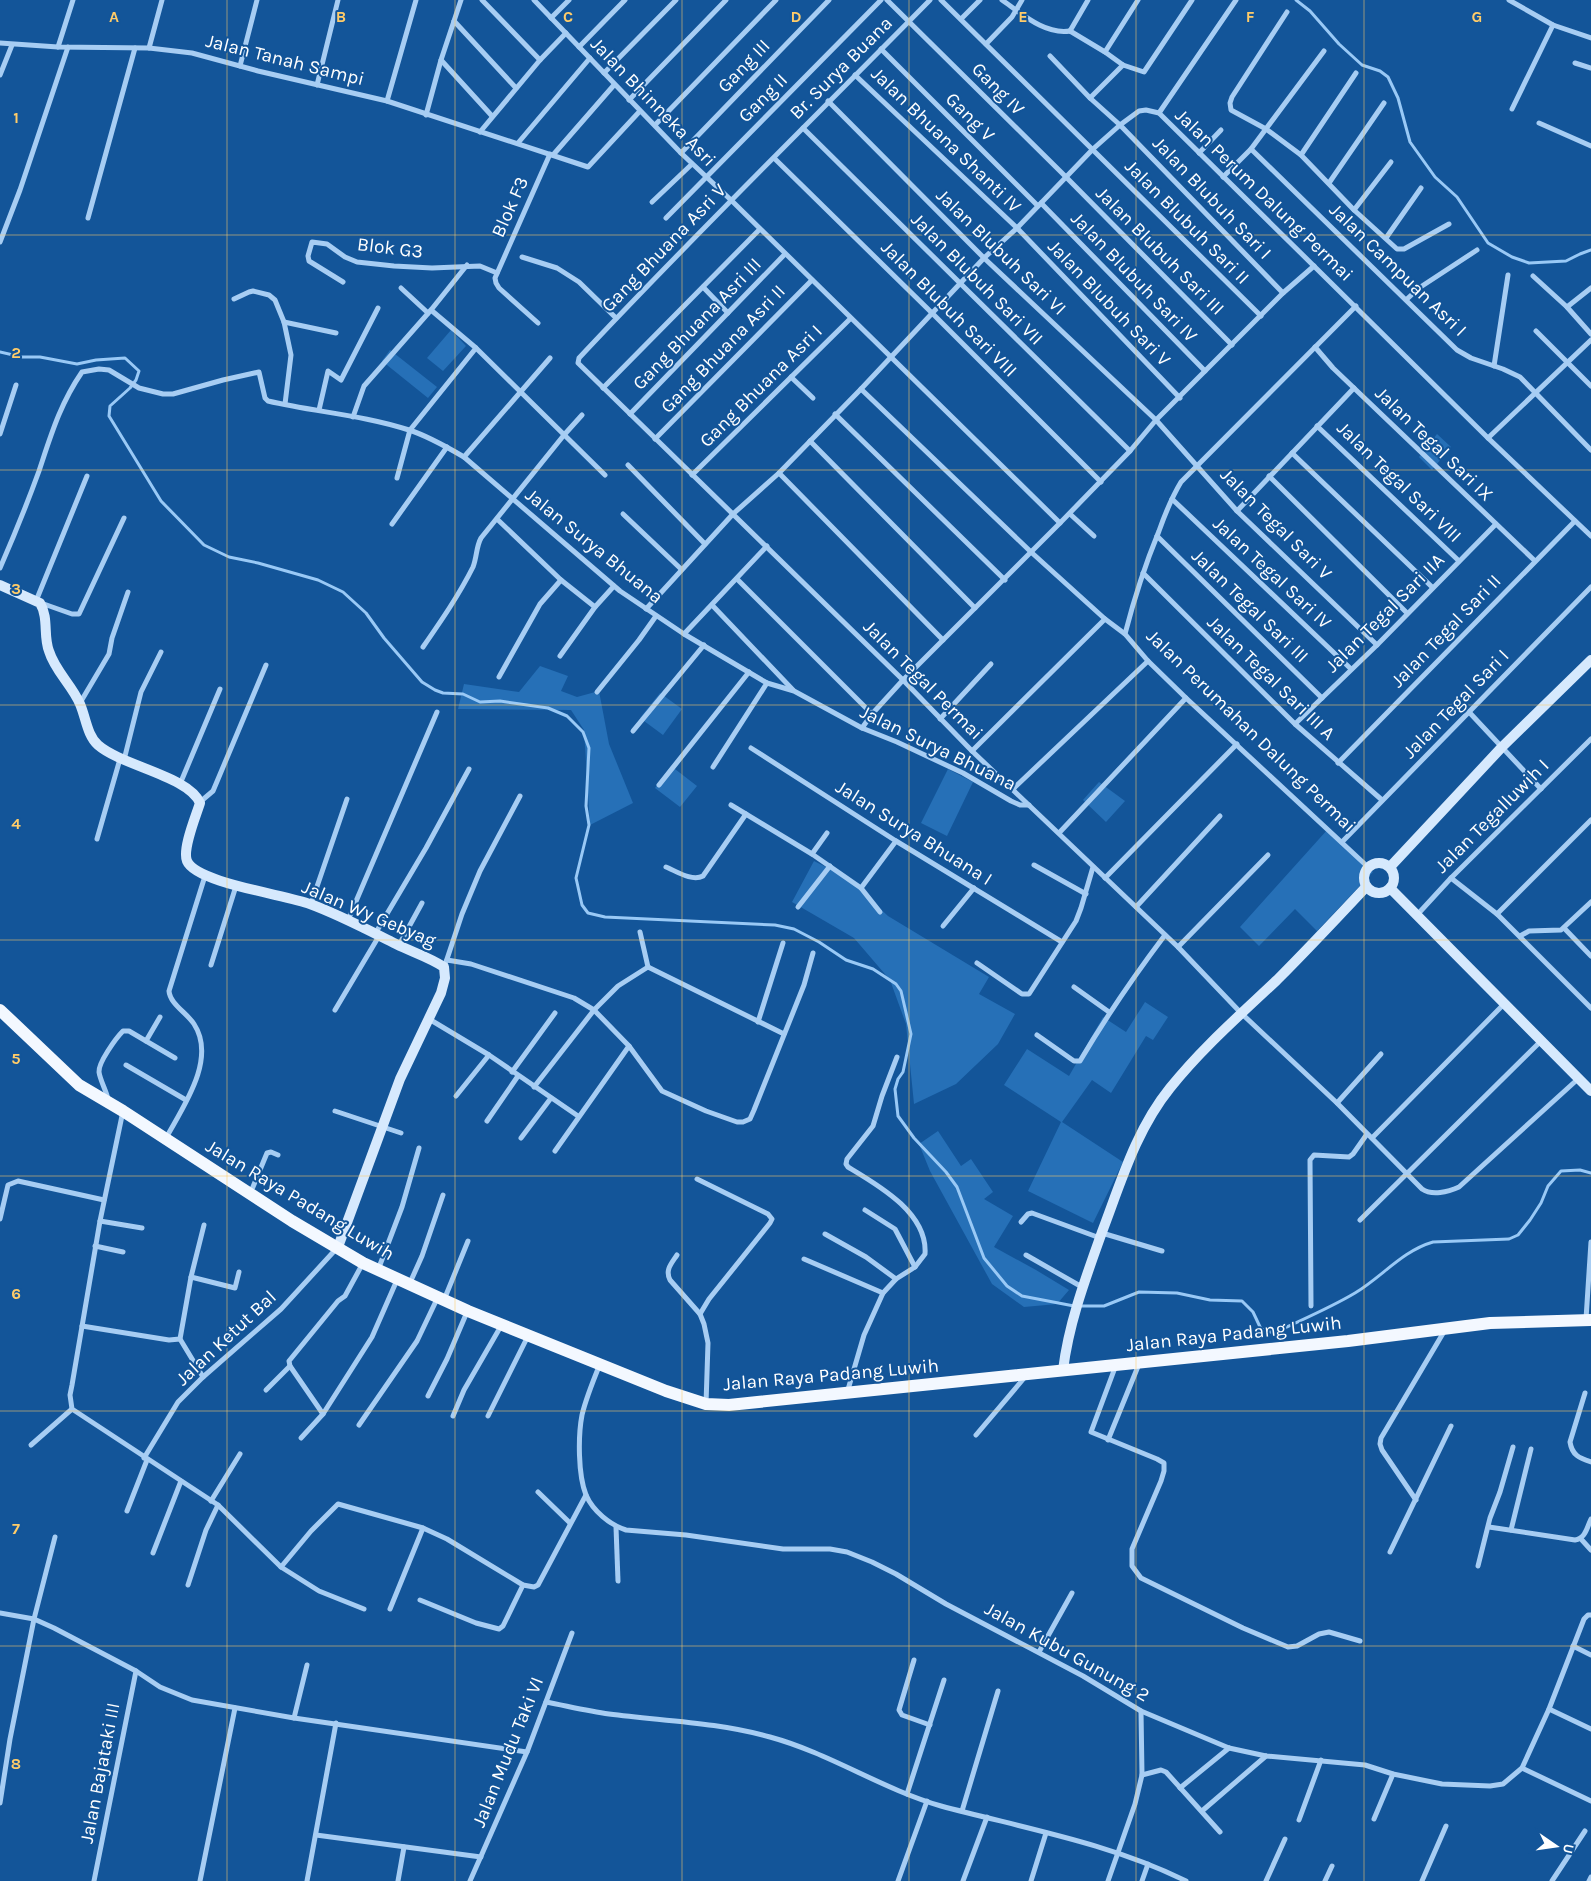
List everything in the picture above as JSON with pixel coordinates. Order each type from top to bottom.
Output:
[{"type":"main road","name":"Jalan Raya Padang Luwih","points":[[0,1010],[79,1085],[123,1111],[292,1221],[363,1263],[440,1299],[528,1336],[666,1392],[706,1404],[729,1405],[1027,1375],[1490,1324],[1588,1320]]},
{"type":"street","points":[[58,47],[73,0]]},
{"type":"street","points":[[149,48],[162,0]]},
{"type":"street","points":[[240,66],[256,0]]},
{"type":"street","points":[[316,85],[338,0]]},
{"type":"street","points":[[387,101],[416,0]]},
{"type":"street","points":[[426,115],[441,60],[461,0]]},
{"type":"street","points":[[482,0],[540,60]]},
{"type":"street","name":"Jalan Bhinneka Asri","points":[[534,0],[681,153],[732,201]]},
{"type":"street","points":[[551,18],[569,0]]},
{"type":"street","points":[[578,47],[625,0]]},
{"type":"street","points":[[604,73],[676,0]]},
{"type":"street","points":[[629,100],[726,0]]},
{"type":"street","points":[[655,125],[776,0]]},
{"type":"street","name":"Gang III","points":[[681,153],[829,0]]},
{"type":"street","name":"Gang II","points":[[666,218],[881,0]]},
{"type":"street","name":"Gang IV","points":[[887,0],[1066,177]]},
{"type":"street","name":"Br. Surya Buana","points":[[774,158],[828,101],[930,0]]},
{"type":"street","name":"Jalan Blubuh Sari II","points":[[941,0],[1261,316]]},
{"type":"street","points":[[961,19],[980,0]]},
{"type":"street","points":[[1002,0],[1048,28],[1062,32],[1070,31],[1105,52],[1123,66],[1144,72],[1192,0]]},
{"type":"street","points":[[986,44],[1012,17],[1022,0]]},
{"type":"street","points":[[1070,31],[1088,0]]},
{"type":"street","points":[[1105,52],[1138,0]]},
{"type":"street","points":[[1159,113],[1236,0]]},
{"type":"street","points":[[1509,0],[1553,25],[1591,38]]},
{"type":"street","points":[[1287,12],[1230,103],[1231,110],[1266,129],[1301,155],[1354,210],[1397,249],[1402,250],[1449,224]]},
{"type":"street","points":[[454,21],[516,88]]},
{"type":"street","points":[[1512,109],[1553,25]]},
{"type":"street","points":[[480,132],[540,60],[566,33]]},
{"type":"street","name":"Jalan Tanah Sampi","points":[[0,43],[58,47],[149,48],[192,53],[387,101],[589,167],[640,111]]},
{"type":"street","points":[[0,75],[12,45]]},
{"type":"street","points":[[0,242],[20,190],[68,47]]},
{"type":"street","points":[[88,218],[135,48]]},
{"type":"street","name":"Gang V","points":[[881,49],[1040,205]]},
{"type":"street","points":[[1224,177],[1251,149],[1324,51]]},
{"type":"street","name":"Jalan Blubuh Sari I","points":[[1050,56],[1090,98],[1120,124],[1283,293]]},
{"type":"street","points":[[518,143],[590,58]]},
{"type":"street","points":[[441,60],[492,116]]},
{"type":"street","points":[[1575,63],[1591,68]]},
{"type":"street","points":[[1090,98],[1123,66]]},
{"type":"street","points":[[1301,155],[1356,73]]},
{"type":"street","name":"Jalan Bhuana Shanti IV","points":[[855,74],[1017,228]]},
{"type":"street","name":"Blok F3","points":[[497,273],[552,154],[614,84]]},
{"type":"street","name":"Jalan Blubuh Sari VI","points":[[828,101],[984,258],[1156,420]]},
{"type":"street","points":[[1329,183],[1384,103]]},
{"type":"street","name":"Jalan Perum Dalung Permai","points":[[733,514],[779,473],[933,314],[984,258],[1040,205],[1093,149],[1120,124],[1139,111],[1146,110],[1159,113],[1488,438],[1591,536]]},
{"type":"street","points":[[1539,123],[1591,146]]},
{"type":"street","name":"Jalan Blubuh Sari VII","points":[[803,128],[1130,451]]},
{"type":"street","points":[[1199,152],[1221,130]]},
{"type":"street","name":"Jalan Campuan Asri I","points":[[1251,149],[1407,299],[1457,350],[1471,358],[1520,377],[1591,450]]},
{"type":"street","name":"Gang Bhuana Asri V","points":[[577,360],[774,158]]},
{"type":"street","name":"Jalan Blubuh Sari VIII","points":[[774,158],[1101,482]]},
{"type":"street","points":[[1354,210],[1391,162]]},
{"type":"street","points":[[652,202],[692,164]]},
{"type":"street","name":"Jalan Blubuh Sari III","points":[[1066,177],[1232,345]]},
{"type":"street","points":[[1386,238],[1421,188]]},
{"type":"street","points":[[732,201],[1060,524]]},
{"type":"street","name":"Jalan Blubuh Sari IV","points":[[1040,205],[1205,371]]},
{"type":"street","name":"Jalan Blubuh Sari V","points":[[1017,228],[1180,398]]},
{"type":"street","points":[[603,388],[760,229]]},
{"type":"street","name":"Blok G3","points":[[343,282],[309,261],[308,256],[312,242],[322,242],[345,257],[357,262],[432,268],[467,265],[480,266],[497,273]]},
{"type":"street","points":[[1407,299],[1419,288],[1477,250]]},
{"type":"street","name":"Gang Bhuana Asri III","points":[[630,414],[785,254]]},
{"type":"street","points":[[522,257],[557,268],[579,282],[616,318]]},
{"type":"street","points":[[353,417],[364,386],[430,312],[467,265]]},
{"type":"street","points":[[862,728],[903,680],[1070,514],[1130,451],[1156,420],[1283,293],[1314,266]]},
{"type":"street","points":[[497,273],[495,281],[497,285],[538,323]]},
{"type":"street","points":[[1494,366],[1508,275]]},
{"type":"street","points":[[1533,276],[1567,307],[1591,334]]},
{"type":"street","name":"Gang Bhuana Asri II","points":[[655,440],[812,280]]},
{"type":"street","points":[[703,287],[728,313]]},
{"type":"street","points":[[401,288],[476,348],[521,390],[605,475]]},
{"type":"street","points":[[1567,307],[1591,288]]},
{"type":"street","points":[[234,299],[248,292],[269,295],[276,300],[284,322],[291,355],[285,404]]},
{"type":"street","name":"Jalan Perumahan Dalung Permai","points":[[1356,306],[1181,482],[1172,499],[1135,594],[1125,634],[1148,661],[1186,698],[1368,867]]},
{"type":"street","points":[[319,410],[328,371],[341,380],[378,308]]},
{"type":"street","name":"Gang Bhuana Asri I","points":[[692,475],[850,319]]},
{"type":"street","points":[[284,322],[336,333]]},
{"type":"street","points":[[1536,331],[1591,386]]},
{"type":"street","points":[[1488,438],[1591,340]]},
{"type":"street","name":"Jalan Tegal Sari IX","points":[[1314,347],[1535,562]]},
{"type":"street","points":[[397,478],[410,430],[476,348]]},
{"type":"street","points":[[464,457],[550,358]]},
{"type":"street","name":"Jalan Tegal Permai","points":[[577,360],[655,440],[767,546],[972,751],[1178,947],[1241,1013],[1370,1136],[1422,1189],[1428,1193],[1447,1191],[1459,1187],[1579,1078]]},
{"type":"street","name":"Jalan Surya Bhuana","points":[[0,568],[16,533],[53,426],[69,391],[82,372],[99,369],[109,370],[139,388],[163,394],[173,394],[259,372],[266,400],[410,430],[447,447],[464,457],[614,586],[646,610],[684,634],[768,682],[794,691],[862,728],[963,773],[1011,802],[1029,805]]},
{"type":"street","points":[[791,377],[812,398]]},
{"type":"street","points":[[0,434],[16,385]]},
{"type":"street","points":[[1237,511],[1354,388]]},
{"type":"street","points":[[861,389],[1031,552],[1105,619],[1125,634]]},
{"type":"street","points":[[835,414],[1005,580]]},
{"type":"street","points":[[424,647],[468,577],[475,562],[477,546],[481,538],[582,415]]},
{"type":"street","name":"Jalan Tegal Sari V","points":[[1156,420],[1237,511],[1377,645]]},
{"type":"street","name":"Jalan Tegal Sari VIII","points":[[1317,426],[1459,561]]},
{"type":"street","points":[[810,441],[975,608]]},
{"type":"street","points":[[392,524],[447,447]]},
{"type":"street","points":[[1292,453],[1432,587]]},
{"type":"street","points":[[628,465],[705,544]]},
{"type":"street","points":[[779,473],[943,640]]},
{"type":"street","points":[[88,476],[38,602],[45,615],[48,650],[80,703],[93,739],[102,748],[122,760],[180,784],[194,794],[200,802],[214,791],[266,664]]},
{"type":"street","points":[[1269,476],[1407,613]]},
{"type":"street","name":"Jalan Tegal Sari IV","points":[[1172,499],[1351,669]]},
{"type":"street","points":[[623,514],[681,569]]},
{"type":"street","points":[[646,610],[681,569],[733,514]]},
{"type":"street","points":[[1070,514],[1094,536]]},
{"type":"street","points":[[0,585],[38,602],[72,614],[79,614],[124,518]]},
{"type":"street","points":[[497,519],[561,580],[595,607]]},
{"type":"street","name":"Jalan Tegal Sari II","points":[[1338,763],[1575,521]]},
{"type":"street","name":"Jalan Tegal Sari IIA","points":[[1295,724],[1377,645],[1496,524]]},
{"type":"street","name":"Jalan Tegal Sari III","points":[[1157,536],[1322,698]]},
{"type":"street","points":[[684,634],[767,546]]},
{"type":"street","name":"Jalan Tegal Sari III A","points":[[1143,573],[1295,724],[1382,800]]},
{"type":"street","points":[[737,579],[872,714]]},
{"type":"street","points":[[499,677],[540,604],[561,580]]},
{"type":"street","points":[[560,656],[595,607],[614,586]]},
{"type":"street","name":"Jalan Tegal Sari I","points":[[1342,842],[1591,587]]},
{"type":"street","points":[[80,703],[109,654],[112,638],[128,592]]},
{"type":"street","points":[[712,605],[794,691]]},
{"type":"street","points":[[597,692],[640,640],[656,616]]},
{"type":"street","points":[[972,751],[1105,619]]},
{"type":"street","points":[[632,731],[704,645]]},
{"type":"street","points":[[97,840],[141,692],[160,652]]},
{"type":"street","points":[[1390,867],[1502,746],[1591,660]]},
{"type":"street","points":[[1013,789],[1148,661]]},
{"type":"street","points":[[940,719],[991,664]]},
{"type":"street","points":[[659,785],[749,672]]},
{"type":"street","points":[[713,767],[768,682]]},
{"type":"street","points":[[180,784],[220,689]]},
{"type":"street","points":[[1059,833],[1186,698]]},
{"type":"street","points":[[348,920],[437,712]]},
{"type":"street","points":[[1469,712],[1541,789]]},
{"type":"street","name":"Jalan Tegalluwih I","points":[[1416,916],[1451,878],[1591,739]]},
{"type":"street","points":[[1105,878],[1237,744]]},
{"type":"street","name":"Jalan Surya Bhuana I","points":[[751,748],[896,841],[1062,942]]},
{"type":"street","points":[[335,1010],[469,769]]},
{"type":"street","points":[[520,796],[480,871],[462,914],[445,963],[472,964],[574,998],[594,1010],[628,1046],[662,1091],[706,1111],[737,1122],[750,1119],[804,986],[813,953]]},
{"type":"street","points":[[311,904],[347,799]]},
{"type":"street","name":"Jalan Wy Gebyag","points":[[200,802],[186,858],[190,866],[197,872],[236,885],[311,904],[399,945],[445,963],[443,984],[400,1079],[338,1247]]},
{"type":"street","points":[[731,805],[812,854],[862,888],[880,912]]},
{"type":"street","points":[[666,867],[692,878],[703,876],[746,814]]},
{"type":"street","points":[[1136,907],[1220,816]]},
{"type":"street","points":[[1497,914],[1591,820]]},
{"type":"street","points":[[812,854],[827,833]]},
{"type":"street","points":[[862,888],[896,841]]},
{"type":"street","points":[[1178,947],[1268,855]]},
{"type":"street","points":[[1379,862],[1390,867],[1394,878],[1390,888],[1383,893],[1378,893],[1366,887],[1364,874],[1368,867],[1379,862]]},
{"type":"street","points":[[1034,865],[1086,894]]},
{"type":"street","points":[[798,908],[830,866]]},
{"type":"street","points":[[976,963],[1022,994],[1027,995],[1031,993],[1076,921],[1093,867]]},
{"type":"street","points":[[166,1139],[199,1073],[201,1044],[199,1034],[195,1024],[171,998],[169,991],[205,876]]},
{"type":"street","points":[[1451,878],[1497,914],[1591,1008]]},
{"type":"street","points":[[211,966],[236,885]]},
{"type":"street","points":[[1063,1370],[1070,1331],[1082,1287],[1122,1175],[1152,1113],[1170,1088],[1200,1055],[1277,980],[1366,887]]},
{"type":"street","points":[[943,926],[974,888]]},
{"type":"street","points":[[1390,888],[1591,1091]]},
{"type":"street","points":[[399,945],[422,903]]},
{"type":"street","points":[[1520,936],[1529,931],[1557,931],[1564,928],[1590,903]]},
{"type":"street","points":[[1564,928],[1591,956]]},
{"type":"street","points":[[640,932],[648,967]]},
{"type":"street","points":[[1037,1035],[1074,1061],[1078,1061],[1109,1012],[1165,935]]},
{"type":"street","points":[[758,1022],[783,943]]},
{"type":"street","points":[[534,1087],[594,1010],[618,986],[648,967]]},
{"type":"street","points":[[648,967],[784,1034]]},
{"type":"street","points":[[1074,987],[1109,1012]]},
{"type":"street","points":[[1311,1306],[1310,1160],[1314,1155],[1349,1157],[1353,1154],[1504,1004]]},
{"type":"street","points":[[512,1072],[556,1012]]},
{"type":"street","points":[[146,1040],[160,1017]]},
{"type":"street","points":[[428,1018],[488,1055],[578,1116]]},
{"type":"street","points":[[109,1103],[99,1072],[101,1063],[123,1031],[146,1040],[175,1058]]},
{"type":"street","points":[[1360,1220],[1541,1040]]},
{"type":"street","points":[[555,1151],[628,1046]]},
{"type":"street","points":[[1336,1103],[1381,1054]]},
{"type":"street","points":[[456,1096],[488,1055]]},
{"type":"street","points":[[847,1393],[864,1335],[883,1293],[896,1280],[915,1267],[925,1254],[921,1230],[903,1205],[879,1186],[848,1168],[846,1164],[847,1159],[873,1126],[897,1057]]},
{"type":"street","points":[[126,1065],[186,1100]]},
{"type":"street","points":[[487,1121],[518,1076]]},
{"type":"street","points":[[521,1138],[550,1098]]},
{"type":"street","points":[[123,1111],[95,1246],[70,1396],[72,1409],[145,1459],[218,1505],[281,1567],[319,1591],[364,1609]]},
{"type":"street","points":[[335,1111],[381,1128],[401,1133]]},
{"type":"street","points":[[378,1270],[402,1207],[419,1148]]},
{"type":"street","points":[[250,1194],[267,1153],[278,1154]]},
{"type":"street","points":[[698,1179],[768,1214],[772,1219],[709,1299],[700,1314]]},
{"type":"street","points":[[0,1219],[8,1184],[18,1181],[104,1200]]},
{"type":"street","points":[[301,1438],[323,1414],[372,1337],[403,1282],[422,1256],[443,1195]]},
{"type":"street","points":[[865,1210],[895,1229],[915,1267]]},
{"type":"street","points":[[1021,1222],[1028,1214],[1032,1213],[1101,1235],[1162,1251]]},
{"type":"street","points":[[100,1221],[142,1228]]},
{"type":"street","points":[[203,1377],[180,1339],[191,1277],[204,1224]]},
{"type":"street","points":[[825,1234],[866,1257],[896,1280]]},
{"type":"street","points":[[359,1425],[417,1341],[468,1241]]},
{"type":"street","points":[[1588,1320],[1591,1242]]},
{"type":"street","points":[[95,1246],[123,1252]]},
{"type":"street","name":"Jalan Ketut Bal","points":[[127,1511],[145,1459],[178,1402],[203,1377],[281,1309],[338,1247]]},
{"type":"street","points":[[677,1255],[670,1265],[668,1275],[670,1280],[700,1314],[708,1343],[706,1404]]},
{"type":"street","points":[[1026,1255],[1082,1287]]},
{"type":"street","points":[[804,1259],[883,1293]]},
{"type":"street","points":[[323,1414],[290,1366],[290,1357],[304,1344],[338,1301],[345,1296],[363,1263]]},
{"type":"street","points":[[191,1277],[235,1288],[239,1272]]},
{"type":"street","points":[[428,1396],[447,1360],[468,1311]]},
{"type":"street","points":[[453,1416],[464,1390],[502,1325]]},
{"type":"street","points":[[82,1326],[169,1340],[180,1339]]},
{"type":"street","points":[[1416,1500],[1382,1450],[1381,1438],[1446,1329]]},
{"type":"street","points":[[488,1416],[528,1336]]},
{"type":"street","points":[[1108,1440],[1139,1363]]},
{"type":"street","points":[[600,1364],[590,1387],[582,1417],[580,1453],[586,1495],[604,1518],[616,1527],[618,1581]]},
{"type":"street","points":[[1116,1365],[1091,1432],[1157,1458],[1164,1464],[1161,1481],[1132,1549],[1132,1566],[1141,1578],[1243,1628],[1288,1646],[1297,1646],[1319,1634],[1330,1632],[1360,1641]]},
{"type":"street","points":[[266,1390],[290,1366]]},
{"type":"street","points":[[976,1435],[1027,1375]]},
{"type":"street","points":[[1585,1393],[1570,1442],[1571,1450],[1574,1454],[1591,1462]]},
{"type":"street","points":[[31,1445],[72,1409]]},
{"type":"street","points":[[1390,1552],[1451,1426]]},
{"type":"street","points":[[1478,1566],[1513,1447]]},
{"type":"street","points":[[1511,1530],[1531,1448]]},
{"type":"street","points":[[211,1501],[240,1454]]},
{"type":"street","points":[[153,1553],[181,1480]]},
{"type":"street","points":[[538,1492],[570,1523]]},
{"type":"street","points":[[281,1567],[310,1531],[338,1504],[423,1528],[447,1539],[523,1585],[529,1587],[538,1585],[586,1495]]},
{"type":"street","points":[[188,1585],[206,1530],[218,1505]]},
{"type":"street","points":[[1489,1527],[1575,1540],[1581,1539],[1584,1536],[1591,1518]]},
{"type":"street","name":"Jalan Kubu Gunung 2","points":[[616,1527],[626,1530],[686,1535],[759,1547],[830,1549],[847,1552],[885,1568],[946,1604],[1039,1652],[1141,1711],[1229,1748],[1266,1756],[1321,1760],[1365,1766],[1442,1784],[1490,1786],[1502,1784],[1522,1768],[1549,1709],[1584,1619],[1591,1615]]},
{"type":"street","points":[[390,1609],[423,1528]]},
{"type":"street","points":[[0,1803],[10,1739],[34,1619],[55,1537]]},
{"type":"street","points":[[1581,1539],[1591,1550]]},
{"type":"street","points":[[420,1600],[476,1623],[499,1629],[503,1626],[523,1585]]},
{"type":"street","points":[[1039,1652],[1072,1593]]},
{"type":"street","points":[[0,1613],[34,1619],[77,1639],[179,1696],[294,1718],[527,1752]]},
{"type":"street","name":"Jalan Mudu Taki VI","points":[[470,1881],[527,1752],[572,1633]]},
{"type":"street","points":[[1573,1646],[1591,1655]]},
{"type":"street","points":[[914,1660],[899,1710],[902,1716],[930,1725]]},
{"type":"street","points":[[294,1718],[307,1665]]},
{"type":"street","name":"Jalan Bajataki III","points":[[94,1881],[136,1671]]},
{"type":"street","points":[[907,1794],[944,1680]]},
{"type":"street","points":[[962,1811],[998,1691]]},
{"type":"street","points":[[546,1702],[608,1714],[719,1726],[762,1735],[812,1752],[926,1802],[1046,1833],[1117,1854],[1148,1864],[1186,1881]]},
{"type":"street","points":[[200,1881],[235,1708]]},
{"type":"street","points":[[1549,1709],[1591,1729]]},
{"type":"street","points":[[1108,1881],[1135,1804],[1142,1775],[1141,1711]]},
{"type":"street","points":[[307,1881],[336,1723]]},
{"type":"street","points":[[1180,1788],[1229,1748]]},
{"type":"street","points":[[1202,1811],[1266,1756]]},
{"type":"street","points":[[1299,1820],[1321,1760]]},
{"type":"street","points":[[1522,1768],[1591,1801]]},
{"type":"street","points":[[1142,1775],[1164,1770],[1220,1832]]},
{"type":"street","points":[[1374,1819],[1393,1774]]},
{"type":"street","points":[[898,1881],[926,1802]]},
{"type":"street","points":[[963,1881],[987,1817]]},
{"type":"street","points":[[1422,1881],[1446,1826]]},
{"type":"street","points":[[1552,1881],[1585,1831]]},
{"type":"street","points":[[1031,1881],[1046,1833]]},
{"type":"street","points":[[316,1835],[481,1857]]},
{"type":"street","points":[[1266,1881],[1286,1840]]},
{"type":"street","points":[[398,1881],[404,1847]]},
{"type":"street","points":[[1142,1881],[1148,1864]]},
{"type":"street","points":[[1325,1881],[1332,1866]]},
{"type":"street","points":[[1589,1881],[1591,1877]]},
{"type":"shaded area","points":[[451,330],[466,346],[443,371],[427,358]]},
{"type":"shaded area","points":[[390,350],[437,387],[428,398],[382,361]]},
{"type":"shaded area","points":[[1437,434],[1451,447],[1432,470],[1419,457]]},
{"type":"shaded area","points":[[540,666],[568,676],[561,691],[577,697],[599,691],[609,744],[633,803],[590,825],[584,730],[571,710],[458,709],[464,684],[519,692]]},
{"type":"shaded area","points":[[660,693],[682,709],[663,735],[640,718]]},
{"type":"shaded area","points":[[671,766],[697,786],[680,807],[655,788]]},
{"type":"shaded area","points":[[948,769],[973,782],[947,836],[921,823]]},
{"type":"shaded area","points":[[1099,782],[1125,801],[1106,822],[1083,800]]},
{"type":"shaded area","points":[[1328,829],[1373,872],[1317,931],[1295,909],[1259,946],[1240,927]]},
{"type":"shaded area","points":[[814,861],[846,877],[888,916],[989,977],[979,994],[1015,1014],[998,1044],[956,1084],[914,1104],[906,1024],[890,980],[854,938],[792,902]]},
{"type":"shaded area","points":[[1145,1002],[1168,1017],[1153,1040],[1146,1036],[1111,1093],[1092,1080],[1062,1122],[1123,1162],[1093,1223],[1028,1191],[1061,1122],[1004,1085],[1027,1049],[1069,1076],[1103,1017],[1126,1032]]},
{"type":"shaded area","points":[[938,1131],[961,1166],[971,1159],[993,1192],[984,1199],[1013,1216],[994,1247],[1069,1290],[1057,1304],[1024,1307],[992,1284],[930,1171],[919,1144]]},
{"type":"waterway","points":[[1296,0],[1310,11],[1339,44],[1362,65],[1380,71],[1388,77],[1398,98],[1410,142],[1435,177],[1457,197],[1488,243],[1512,257],[1529,263],[1566,261],[1591,250]]},
{"type":"waterway","points":[[0,352],[22,357],[40,357],[77,364],[96,360],[125,358],[139,371],[136,380],[130,388],[110,406],[109,416],[161,501],[204,545],[229,557],[318,580],[343,592],[366,613],[384,638],[422,682],[435,690],[443,693],[463,694],[480,702],[500,701],[548,708],[567,716],[583,732],[589,748],[586,806],[589,825],[576,878],[582,905],[588,913],[605,917],[775,925],[794,929],[819,942],[846,960],[873,969],[896,984],[901,991],[911,1034],[903,1072],[898,1079],[895,1089],[898,1116],[914,1138],[946,1172],[957,1187],[984,1258],[1007,1286],[1022,1296],[1074,1306],[1104,1306],[1139,1292],[1177,1293],[1210,1300],[1242,1301],[1253,1312],[1261,1329],[1274,1333],[1326,1309],[1355,1293],[1402,1258],[1422,1246],[1433,1242],[1509,1239],[1518,1235],[1541,1203],[1548,1186],[1561,1171],[1580,1170],[1591,1173]]}]
